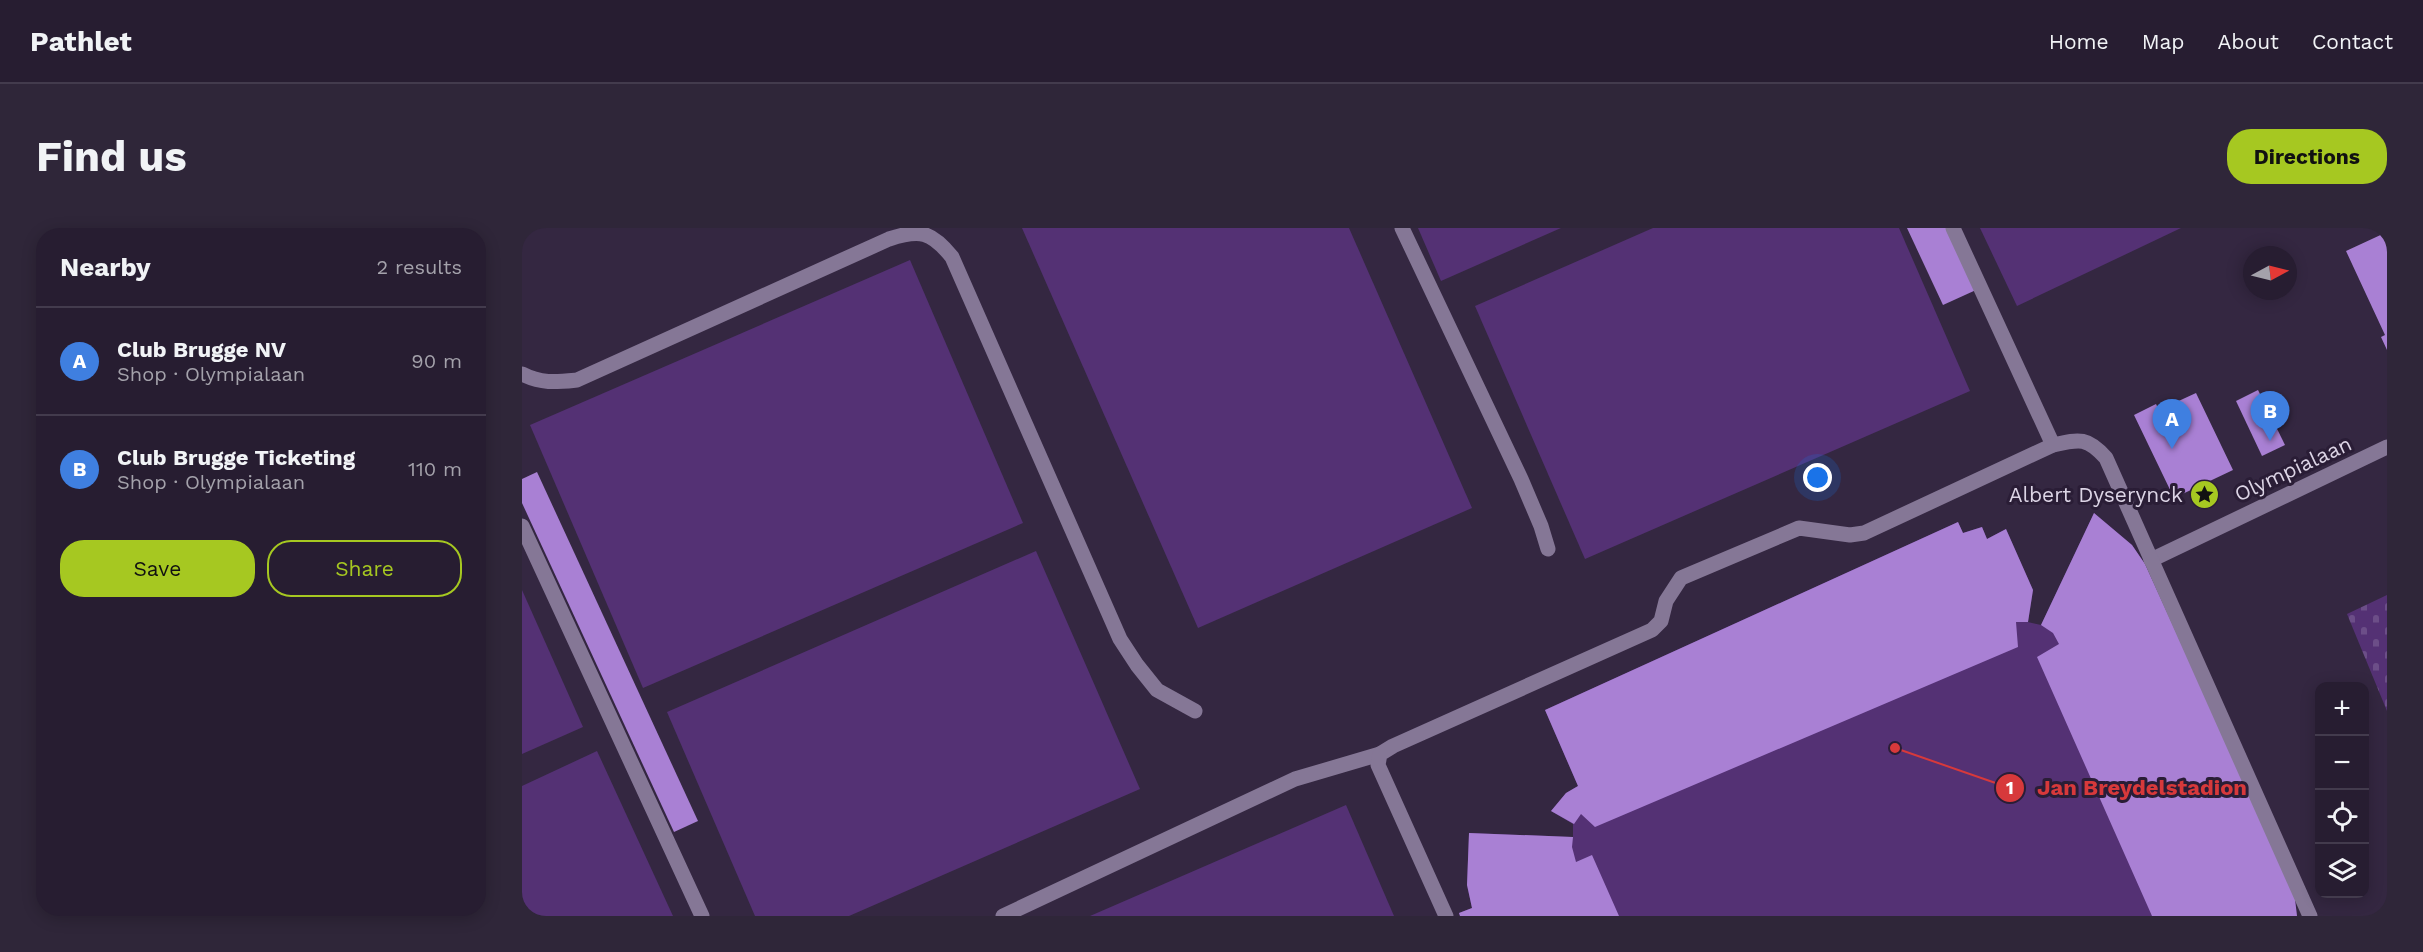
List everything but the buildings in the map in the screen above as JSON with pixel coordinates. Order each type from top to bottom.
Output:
[{"type":"street","points":[[1402,228],[1521,479],[1548,549]]},
{"type":"street","points":[[1953,228],[2053,445]]},
{"type":"street","points":[[522,374],[532,380],[551,383],[577,380],[889,238],[908,233],[927,234],[940,243],[952,257],[1120,639],[1156,690],[1195,711]]},
{"type":"street","points":[[1003,916],[1295,779],[1380,754],[1393,746],[1652,630],[1661,621],[1666,601],[1681,578],[1799,528],[1850,535],[1864,533],[2053,445],[2079,439],[2095,446],[2106,459],[2310,916]]},
{"type":"street","name":"Olympialaan","points":[[2151,560],[2387,447]]},
{"type":"street","points":[[522,526],[702,916]]},
{"type":"street","points":[[1380,754],[1378,765],[1446,916]]},
{"type":"green space","points":[[1022,228],[1349,228],[1472,508],[1198,628]]},
{"type":"green space","points":[[1418,228],[1561,228],[1441,281]]},
{"type":"green space","points":[[1653,228],[1899,228],[1970,391],[1585,559],[1475,306]]},
{"type":"green space","points":[[1980,228],[2181,228],[2017,306]]},
{"type":"green space","points":[[910,260],[1023,523],[643,688],[530,425]]},
{"type":"green space","points":[[2094,513],[2132,545],[2145,564],[2294,891],[2297,916],[1460,916],[1459,913],[1472,908],[1467,885],[1469,833],[1573,837],[1573,824],[1551,811],[1566,793],[1578,786],[1545,710],[1958,522],[1963,533],[1982,527],[1987,539],[2006,529],[2033,590],[2028,622],[2041,625]]},
{"type":"green space","points":[[1036,551],[1140,789],[849,916],[755,916],[667,712]]},
{"type":"green space","points":[[522,590],[583,727],[522,754]]},
{"type":"green space","points":[[2387,595],[2387,711],[2347,614]]},
{"type":"green space","points":[[597,751],[673,916],[522,916],[522,786]]},
{"type":"green space","points":[[1346,805],[1394,916],[1090,916]]},
{"type":"place","name":"Club Brugge Ticketing","points":[[2270,441]]},
{"type":"place","name":"Club Brugge NV","points":[[2172,449]]},
{"type":"place","name":"Albert Dyserynck","points":[[2204,495]]},
{"type":"place","name":"Jan Breydelstadion","points":[[1895,748]]}]
